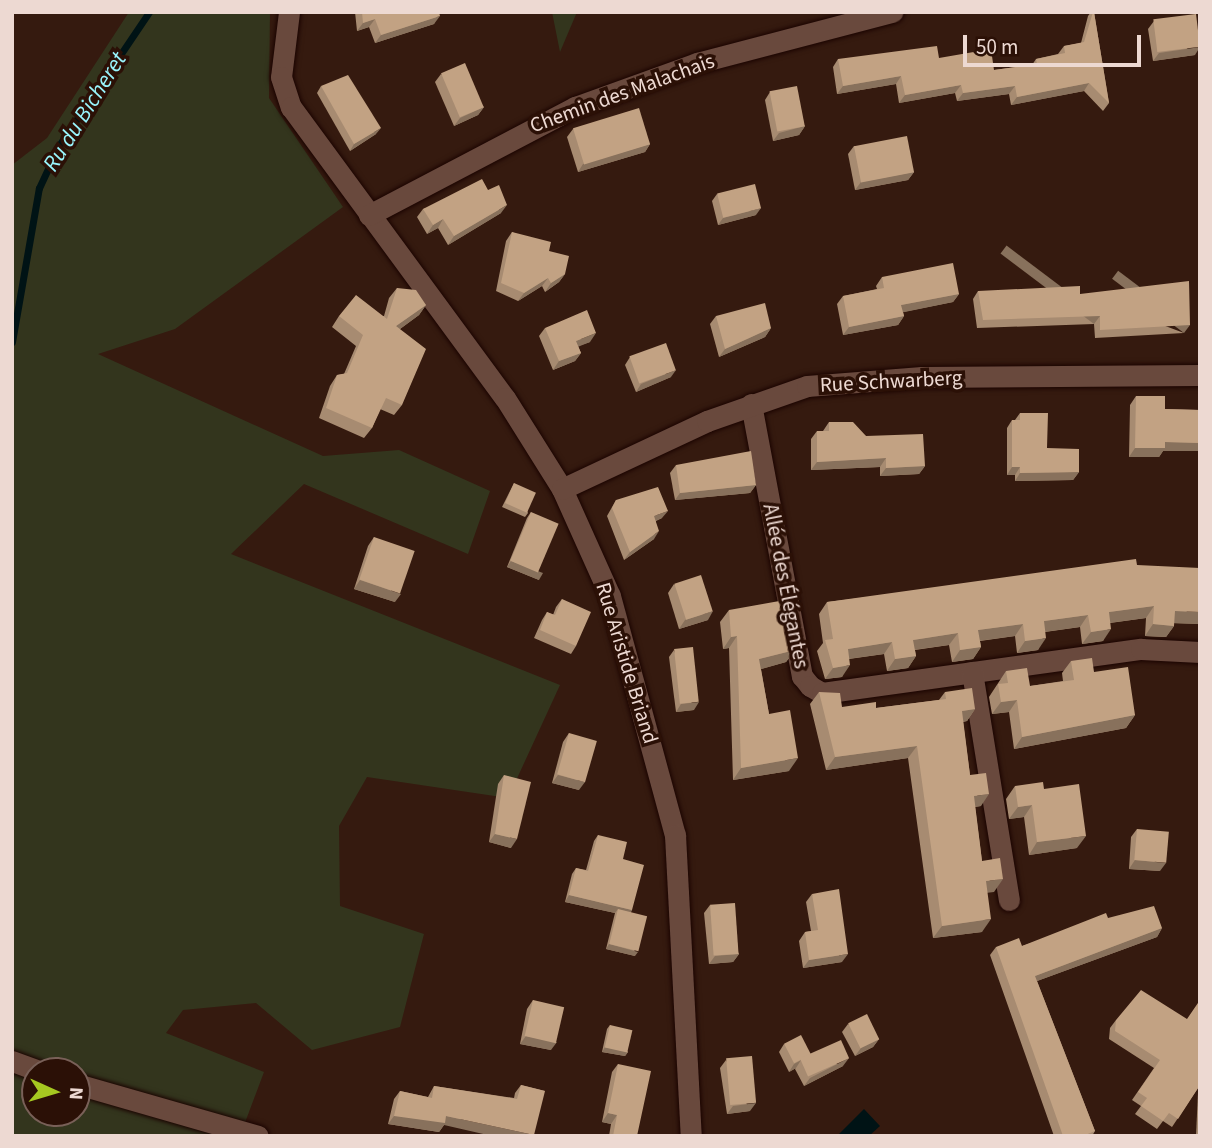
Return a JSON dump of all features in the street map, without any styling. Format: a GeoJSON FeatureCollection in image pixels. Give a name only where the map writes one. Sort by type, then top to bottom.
{"type":"FeatureCollection","features":[{"type":"Feature","properties":{"kind":"street","name":"Rue Aristide Briand"},"geometry":{"type":"LineString","coordinates":[[289,12],[281,77],[291,107],[505,398],[562,489],[610,596],[675,835],[691,1136]]}},
{"type":"Feature","properties":{"kind":"street","name":"Chemin des Malachais"},"geometry":{"type":"LineString","coordinates":[[369,215],[575,107],[697,63],[892,12]]}},
{"type":"Feature","properties":{"kind":"street","name":"Rue Schwarberg"},"geometry":{"type":"LineString","coordinates":[[562,489],[751,404],[807,386],[922,377],[1200,375]]}},
{"type":"Feature","properties":{"kind":"street","name":"Allée des Élégantes"},"geometry":{"type":"LineString","coordinates":[[751,404],[802,676],[810,686],[822,692],[1141,649],[1200,652]]}},
{"type":"Feature","properties":{"kind":"street"},"geometry":{"type":"LineString","coordinates":[[972,672],[1009,900]]}},
{"type":"Feature","properties":{"kind":"street"},"geometry":{"type":"LineString","coordinates":[[91,1088],[258,1136]]}},
{"type":"Feature","properties":{"kind":"green space"},"geometry":{"type":"Polygon","coordinates":[[[129,12],[270,12],[269,98],[343,207],[175,329],[98,354],[323,456],[399,450],[490,491],[468,554],[304,484],[231,554],[560,685],[508,798],[367,777],[339,826],[340,906],[424,934],[400,1027],[312,1050],[256,1003],[183,1010],[166,1033],[264,1072],[240,1136],[12,1136],[12,165],[47,138],[129,12]]]}},
{"type":"Feature","properties":{"kind":"green space"},"geometry":{"type":"Polygon","coordinates":[[[552,12],[577,12],[560,52],[552,12]]]}},
{"type":"Feature","properties":{"kind":"shaded area"},"geometry":{"type":"Polygon","coordinates":[[[864,1109],[880,1126],[869,1136],[837,1136],[864,1109]]]}},
{"type":"Feature","properties":{"kind":"building"},"geometry":{"type":"Polygon","coordinates":[[[362,12],[439,12],[440,16],[381,35],[375,19],[363,23],[362,12]]]}},
{"type":"Feature","properties":{"kind":"building"},"geometry":{"type":"Polygon","coordinates":[[[1093,12],[1109,103],[1089,83],[1017,97],[1015,86],[963,93],[961,85],[905,95],[901,76],[843,86],[838,59],[937,46],[939,58],[991,49],[994,70],[1037,64],[1036,59],[1065,53],[1064,46],[1084,42],[1093,12]]]}},
{"type":"Feature","properties":{"kind":"building"},"geometry":{"type":"Polygon","coordinates":[[[1196,14],[1200,47],[1157,52],[1153,19],[1196,14]]]}},
{"type":"Feature","properties":{"kind":"building"},"geometry":{"type":"Polygon","coordinates":[[[465,63],[484,107],[460,117],[441,73],[465,63]]]}},
{"type":"Feature","properties":{"kind":"building"},"geometry":{"type":"Polygon","coordinates":[[[348,75],[381,128],[354,144],[321,86],[348,75]]]}},
{"type":"Feature","properties":{"kind":"building"},"geometry":{"type":"Polygon","coordinates":[[[797,86],[805,126],[777,132],[770,91],[797,86]]]}},
{"type":"Feature","properties":{"kind":"building"},"geometry":{"type":"Polygon","coordinates":[[[639,108],[650,144],[584,165],[573,128],[639,108]]]}},
{"type":"Feature","properties":{"kind":"building"},"geometry":{"type":"Polygon","coordinates":[[[907,136],[914,172],[861,183],[854,146],[907,136]]]}},
{"type":"Feature","properties":{"kind":"building"},"geometry":{"type":"Polygon","coordinates":[[[482,179],[488,190],[499,185],[507,205],[454,236],[443,219],[433,225],[423,209],[482,179]]]}},
{"type":"Feature","properties":{"kind":"building"},"geometry":{"type":"Polygon","coordinates":[[[755,184],[761,208],[723,218],[717,193],[755,184]]]}},
{"type":"Feature","properties":{"kind":"building"},"geometry":{"type":"Polygon","coordinates":[[[512,232],[551,242],[549,251],[569,256],[565,274],[551,283],[548,278],[524,293],[501,283],[512,232]]]}},
{"type":"Feature","properties":{"kind":"building"},"geometry":{"type":"Polygon","coordinates":[[[953,263],[959,294],[901,305],[904,316],[849,327],[843,296],[884,288],[882,277],[953,263]]]}},
{"type":"Feature","properties":{"kind":"building"},"geometry":{"type":"Polygon","coordinates":[[[1189,281],[1190,325],[1100,330],[1100,316],[983,320],[978,291],[1080,286],[1080,294],[1189,281]]]}},
{"type":"Feature","properties":{"kind":"building"},"geometry":{"type":"Polygon","coordinates":[[[397,288],[416,290],[426,305],[396,326],[426,349],[402,405],[386,398],[372,428],[326,408],[337,375],[347,373],[363,335],[339,316],[356,295],[387,319],[397,288]]]}},
{"type":"Feature","properties":{"kind":"building"},"geometry":{"type":"Polygon","coordinates":[[[765,303],[771,328],[725,349],[716,316],[765,303]]]}},
{"type":"Feature","properties":{"kind":"building"},"geometry":{"type":"Polygon","coordinates":[[[587,310],[596,333],[576,341],[581,353],[559,361],[545,328],[587,310]]]}},
{"type":"Feature","properties":{"kind":"building"},"geometry":{"type":"Polygon","coordinates":[[[666,343],[676,370],[639,384],[629,356],[666,343]]]}},
{"type":"Feature","properties":{"kind":"building"},"geometry":{"type":"Polygon","coordinates":[[[1136,396],[1165,396],[1165,409],[1200,410],[1200,443],[1165,442],[1165,448],[1135,448],[1136,396]]]}},
{"type":"Feature","properties":{"kind":"building"},"geometry":{"type":"Polygon","coordinates":[[[1020,413],[1048,413],[1047,448],[1079,449],[1079,472],[1020,473],[1020,467],[1012,467],[1012,420],[1020,420],[1020,413]]]}},
{"type":"Feature","properties":{"kind":"building"},"geometry":{"type":"Polygon","coordinates":[[[829,422],[853,422],[866,436],[923,434],[925,466],[886,468],[886,458],[817,462],[817,431],[829,431],[829,422]]]}},
{"type":"Feature","properties":{"kind":"building"},"geometry":{"type":"Polygon","coordinates":[[[751,451],[756,485],[680,493],[676,465],[751,451]]]}},
{"type":"Feature","properties":{"kind":"building"},"geometry":{"type":"Polygon","coordinates":[[[514,483],[536,493],[527,513],[505,503],[514,483]]]}},
{"type":"Feature","properties":{"kind":"building"},"geometry":{"type":"Polygon","coordinates":[[[658,487],[668,511],[654,516],[659,531],[630,552],[612,508],[616,500],[658,487]]]}},
{"type":"Feature","properties":{"kind":"building"},"geometry":{"type":"Polygon","coordinates":[[[531,512],[559,524],[538,573],[510,561],[531,512]]]}},
{"type":"Feature","properties":{"kind":"building"},"geometry":{"type":"Polygon","coordinates":[[[374,537],[415,551],[400,594],[359,580],[374,537]]]}},
{"type":"Feature","properties":{"kind":"building"},"geometry":{"type":"Polygon","coordinates":[[[1136,559],[1137,565],[1200,568],[1200,612],[1175,611],[1174,626],[1153,624],[1154,606],[1109,612],[1111,629],[1091,632],[1088,615],[1044,621],[1046,638],[1025,641],[1023,624],[978,630],[981,647],[960,650],[958,633],[913,640],[916,656],[895,659],[892,642],[848,649],[850,665],[833,668],[825,640],[833,639],[827,602],[1136,559]]]}},
{"type":"Feature","properties":{"kind":"building"},"geometry":{"type":"Polygon","coordinates":[[[701,575],[713,611],[686,620],[674,584],[701,575]]]}},
{"type":"Feature","properties":{"kind":"building"},"geometry":{"type":"Polygon","coordinates":[[[562,599],[591,612],[576,646],[540,630],[547,612],[555,615],[562,599]]]}},
{"type":"Feature","properties":{"kind":"building"},"geometry":{"type":"Polygon","coordinates":[[[785,600],[795,650],[759,659],[769,714],[790,710],[798,758],[741,768],[737,636],[731,637],[729,610],[785,600]]]}},
{"type":"Feature","properties":{"kind":"building"},"geometry":{"type":"Polygon","coordinates":[[[693,647],[699,702],[680,704],[674,649],[693,647]]]}},
{"type":"Feature","properties":{"kind":"building"},"geometry":{"type":"Polygon","coordinates":[[[1092,658],[1094,672],[1128,667],[1135,715],[1022,737],[1017,700],[1001,702],[998,684],[1008,683],[1006,671],[1027,668],[1030,686],[1074,680],[1071,661],[1092,658]]]}},
{"type":"Feature","properties":{"kind":"building"},"geometry":{"type":"Polygon","coordinates":[[[972,688],[975,709],[962,711],[970,775],[986,773],[989,794],[974,796],[982,861],[1000,858],[1003,879],[986,881],[991,919],[942,926],[917,746],[835,757],[819,692],[840,693],[842,707],[876,702],[876,708],[946,699],[945,692],[972,688]]]}},
{"type":"Feature","properties":{"kind":"building"},"geometry":{"type":"Polygon","coordinates":[[[569,733],[597,741],[585,782],[557,774],[569,733]]]}},
{"type":"Feature","properties":{"kind":"building"},"geometry":{"type":"Polygon","coordinates":[[[504,775],[531,782],[517,839],[495,834],[504,775]]]}},
{"type":"Feature","properties":{"kind":"building"},"geometry":{"type":"Polygon","coordinates":[[[1043,782],[1044,789],[1079,784],[1086,836],[1037,842],[1032,805],[1018,807],[1015,786],[1043,782]]]}},
{"type":"Feature","properties":{"kind":"building"},"geometry":{"type":"Polygon","coordinates":[[[1137,829],[1169,832],[1166,863],[1134,860],[1137,829]]]}},
{"type":"Feature","properties":{"kind":"building"},"geometry":{"type":"Polygon","coordinates":[[[598,835],[627,842],[623,859],[644,865],[632,910],[569,895],[576,868],[588,871],[598,835]]]}},
{"type":"Feature","properties":{"kind":"building"},"geometry":{"type":"Polygon","coordinates":[[[839,889],[848,954],[809,960],[805,932],[818,930],[812,894],[839,889]]]}},
{"type":"Feature","properties":{"kind":"building"},"geometry":{"type":"Polygon","coordinates":[[[735,903],[739,954],[714,956],[710,905],[735,903]]]}},
{"type":"Feature","properties":{"kind":"building"},"geometry":{"type":"Polygon","coordinates":[[[1154,906],[1162,928],[1035,976],[1095,1131],[1083,1136],[1063,1136],[996,947],[1019,938],[1022,946],[1106,913],[1108,918],[1154,906]]]}},
{"type":"Feature","properties":{"kind":"building"},"geometry":{"type":"Polygon","coordinates":[[[618,909],[647,916],[638,951],[609,944],[618,909]]]}},
{"type":"Feature","properties":{"kind":"building"},"geometry":{"type":"Polygon","coordinates":[[[1141,990],[1187,1019],[1200,1000],[1200,1085],[1178,1119],[1169,1113],[1163,1121],[1141,1106],[1147,1098],[1138,1092],[1160,1060],[1115,1031],[1116,1020],[1141,990]]]}},
{"type":"Feature","properties":{"kind":"building"},"geometry":{"type":"Polygon","coordinates":[[[533,1000],[564,1007],[556,1043],[525,1036],[533,1000]]]}},
{"type":"Feature","properties":{"kind":"building"},"geometry":{"type":"Polygon","coordinates":[[[867,1014],[879,1039],[860,1048],[848,1023],[867,1014]]]}},
{"type":"Feature","properties":{"kind":"building"},"geometry":{"type":"Polygon","coordinates":[[[610,1025],[632,1030],[627,1053],[605,1047],[610,1025]]]}},
{"type":"Feature","properties":{"kind":"building"},"geometry":{"type":"Polygon","coordinates":[[[801,1035],[811,1055],[794,1063],[784,1044],[801,1035]]]}},
{"type":"Feature","properties":{"kind":"building"},"geometry":{"type":"Polygon","coordinates":[[[841,1040],[849,1058],[808,1077],[800,1058],[841,1040]]]}},
{"type":"Feature","properties":{"kind":"building"},"geometry":{"type":"Polygon","coordinates":[[[752,1056],[756,1103],[730,1105],[726,1058],[752,1056]]]}},
{"type":"Feature","properties":{"kind":"building"},"geometry":{"type":"Polygon","coordinates":[[[618,1064],[651,1071],[637,1136],[613,1136],[617,1115],[608,1113],[618,1064]]]}},
{"type":"Feature","properties":{"kind":"building"},"geometry":{"type":"Polygon","coordinates":[[[521,1085],[545,1091],[534,1135],[446,1116],[445,1123],[394,1116],[400,1091],[432,1098],[434,1086],[517,1099],[521,1085]]]}},
{"type":"Feature","properties":{"kind":"waterway","name":"Ru du Bicheret"},"geometry":{"type":"LineString","coordinates":[[12,342],[39,188],[58,147],[149,12]]}}]}
